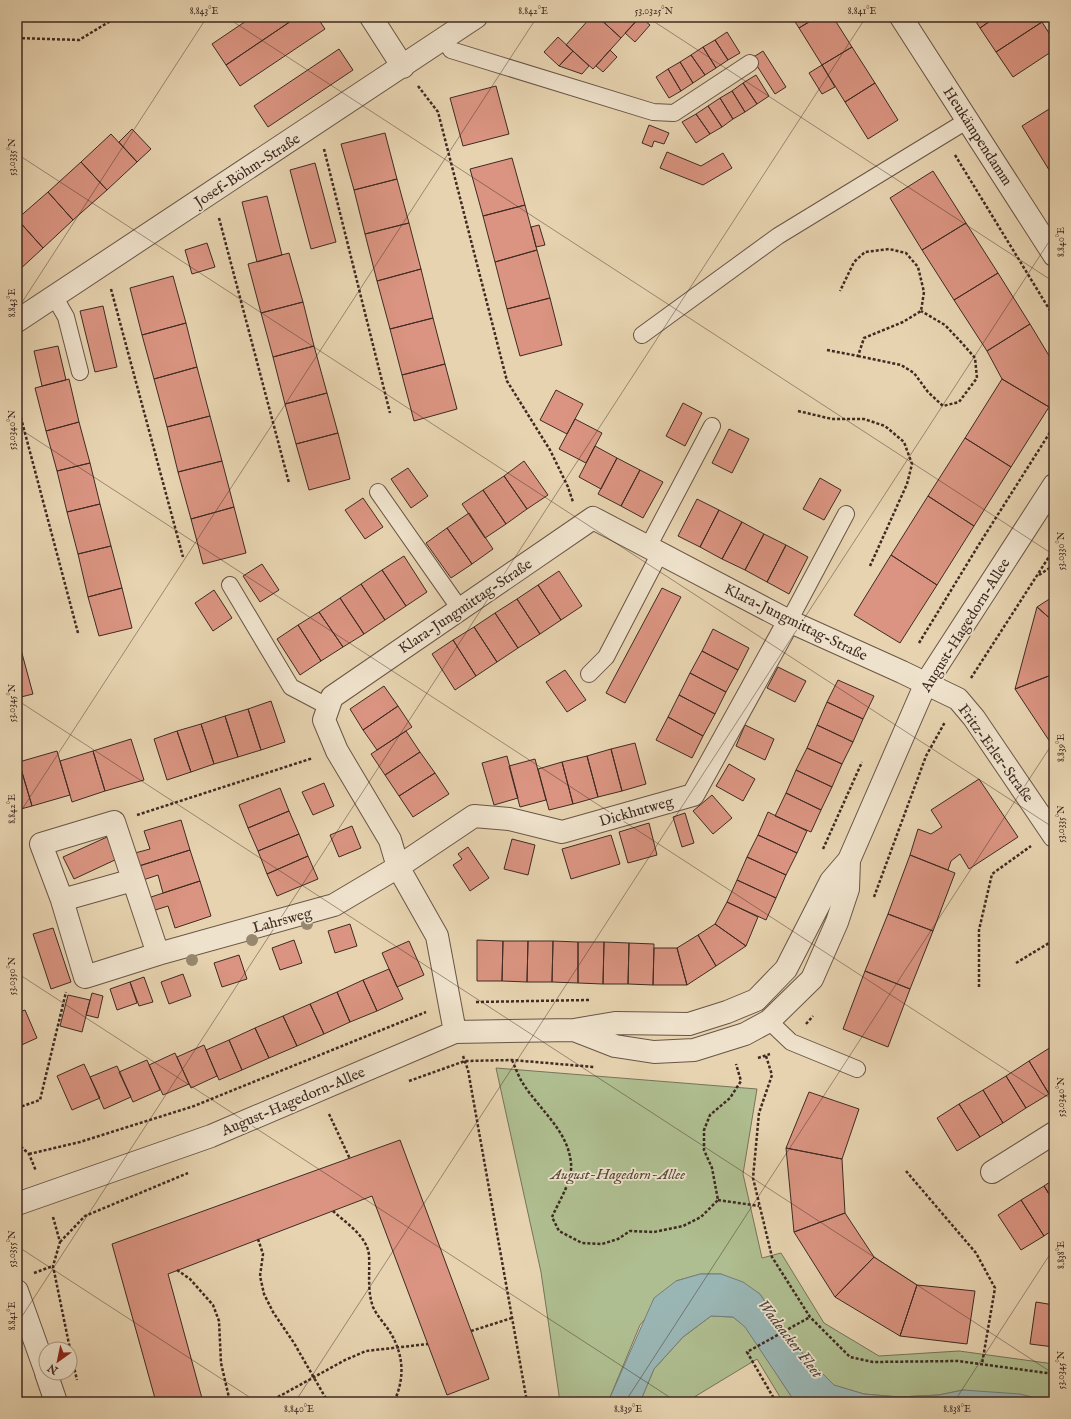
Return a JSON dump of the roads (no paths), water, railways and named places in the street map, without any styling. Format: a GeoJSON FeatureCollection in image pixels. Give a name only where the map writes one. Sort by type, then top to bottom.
{"type":"FeatureCollection","features":[{"type":"Feature","properties":{"kind":"street"},"geometry":{"type":"LineString","coordinates":[[371,17],[403,67]]}},
{"type":"Feature","properties":{"kind":"street","name":"Josef-Böhm-Straße"},"geometry":{"type":"LineString","coordinates":[[17,321],[403,67],[476,17]]}},
{"type":"Feature","properties":{"kind":"street","name":"Heukämpendamm"},"geometry":{"type":"LineString","coordinates":[[901,17],[1054,255]]}},
{"type":"Feature","properties":{"kind":"street","name":"August-Hagedorn-Allee"},"geometry":{"type":"LineString","coordinates":[[17,1204],[211,1136],[455,1032],[574,1030],[615,1023],[689,1024],[727,1012],[756,1000],[786,969],[831,881],[849,860],[926,683],[1054,485]]}},
{"type":"Feature","properties":{"kind":"street","name":"Klara-Jungmittag-Straße"},"geometry":{"type":"LineString","coordinates":[[455,1032],[437,936],[398,867],[390,840],[337,750],[324,720],[332,697],[593,518],[789,621],[926,683]]}},
{"type":"Feature","properties":{"kind":"street","name":"Dickhutweg"},"geometry":{"type":"LineString","coordinates":[[398,867],[474,816],[509,819],[562,832],[693,795],[789,621]]}},
{"type":"Feature","properties":{"kind":"street","name":"Fritz-Erler-Straße"},"geometry":{"type":"LineString","coordinates":[[926,683],[958,700],[974,718],[1052,833]]}},
{"type":"Feature","properties":{"kind":"street"},"geometry":{"type":"LineString","coordinates":[[133,880],[62,900],[41,844],[114,822],[158,954]]}},
{"type":"Feature","properties":{"kind":"street","name":"August-Hagedorn-Allee"},"geometry":{"type":"LineString","coordinates":[[574,1030],[615,1046],[654,1052],[694,1050],[745,1034],[770,1021],[812,979],[837,922],[848,889],[849,860]]}},
{"type":"Feature","properties":{"kind":"street","name":"Lahrsweg"},"geometry":{"type":"LineString","coordinates":[[62,900],[86,977],[158,954],[334,905],[398,867]]}},
{"type":"Feature","properties":{"kind":"street"},"geometry":{"type":"LineString","coordinates":[[992,1172],[1054,1133]]}},
{"type":"Feature","properties":{"kind":"street"},"geometry":{"type":"LineString","coordinates":[[17,1291],[38,1350]]}},
{"type":"Feature","properties":{"kind":"street"},"geometry":{"type":"LineString","coordinates":[[49,1381],[56,1402]]}},
{"type":"Feature","properties":{"kind":"lane"},"geometry":{"type":"LineString","coordinates":[[444,38],[452,50],[653,112],[674,113],[750,63]]}},
{"type":"Feature","properties":{"kind":"lane"},"geometry":{"type":"LineString","coordinates":[[642,335],[778,236],[968,120]]}},
{"type":"Feature","properties":{"kind":"lane"},"geometry":{"type":"LineString","coordinates":[[54,296],[66,317],[80,372]]}},
{"type":"Feature","properties":{"kind":"lane"},"geometry":{"type":"LineString","coordinates":[[589,674],[606,657],[712,426]]}},
{"type":"Feature","properties":{"kind":"lane"},"geometry":{"type":"LineString","coordinates":[[378,492],[460,609]]}},
{"type":"Feature","properties":{"kind":"lane"},"geometry":{"type":"LineString","coordinates":[[789,621],[846,514]]}},
{"type":"Feature","properties":{"kind":"lane"},"geometry":{"type":"LineString","coordinates":[[230,585],[291,687],[329,706]]}},
{"type":"Feature","properties":{"kind":"lane"},"geometry":{"type":"LineString","coordinates":[[770,1021],[790,1042],[857,1069]]}},
{"type":"Feature","properties":{"kind":"water"},"geometry":{"type":"Polygon","coordinates":[[[700,1274],[721,1274],[743,1282],[760,1294],[777,1320],[803,1354],[834,1385],[864,1394],[899,1397],[939,1395],[963,1390],[1020,1394],[1052,1402],[795,1402],[745,1327],[733,1317],[711,1316],[683,1337],[654,1369],[640,1402],[608,1402],[654,1298],[676,1281],[700,1274]]]}},
{"type":"Feature","properties":{"kind":"water label","name":"Wadeacker Fleet"},"geometry":{"type":"Point","coordinates":[791,1338]}}]}
